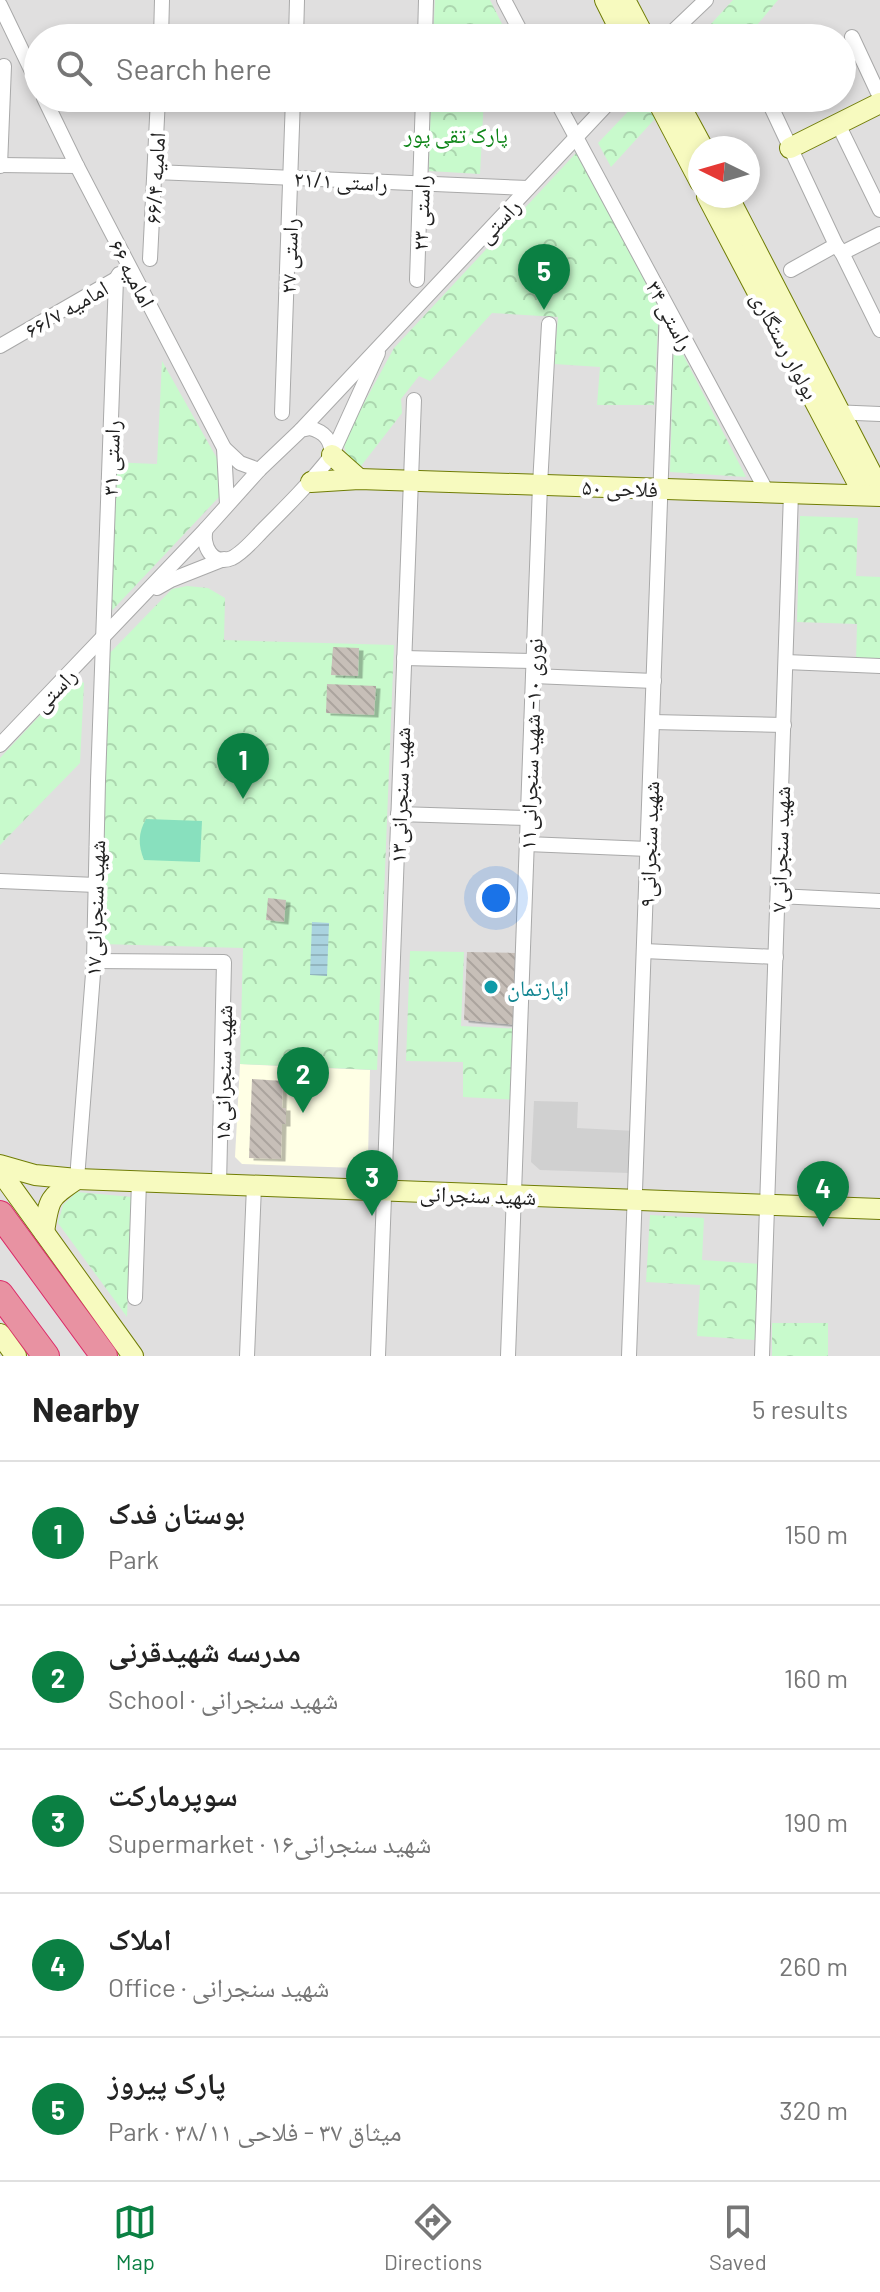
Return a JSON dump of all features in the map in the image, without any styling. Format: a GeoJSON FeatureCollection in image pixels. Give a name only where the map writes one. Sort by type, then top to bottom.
{"type":"FeatureCollection","features":[{"type":"Feature","properties":{"kind":"highway"},"geometry":{"type":"LineString","coordinates":[[0,1214],[104,1356]]}},
{"type":"Feature","properties":{"kind":"highway"},"geometry":{"type":"LineString","coordinates":[[0,1294],[46,1356]]}},
{"type":"Feature","properties":{"kind":"street"},"geometry":{"type":"LineString","coordinates":[[161,24],[162,0]]}},
{"type":"Feature","properties":{"kind":"street"},"geometry":{"type":"LineString","coordinates":[[296,24],[297,0]]}},
{"type":"Feature","properties":{"kind":"street"},"geometry":{"type":"LineString","coordinates":[[425,24],[426,0]]}},
{"type":"Feature","properties":{"kind":"street"},"geometry":{"type":"LineString","coordinates":[[504,0],[517,24]]}},
{"type":"Feature","properties":{"kind":"street"},"geometry":{"type":"LineString","coordinates":[[605,0],[617,24]]}},
{"type":"Feature","properties":{"kind":"street"},"geometry":{"type":"LineString","coordinates":[[625,0],[638,24]]}},
{"type":"Feature","properties":{"kind":"street"},"geometry":{"type":"LineString","coordinates":[[681,24],[706,0]]}},
{"type":"Feature","properties":{"kind":"street"},"geometry":{"type":"LineString","coordinates":[[0,5],[24,55]]}},
{"type":"Feature","properties":{"kind":"street"},"geometry":{"type":"LineString","coordinates":[[790,148],[880,100],[856,46]]}},
{"type":"Feature","properties":{"kind":"street"},"geometry":{"type":"LineString","coordinates":[[4,66],[0,166],[77,166]]}},
{"type":"Feature","properties":{"kind":"street","name":"امامیه ۶۶"},"geometry":{"type":"LineString","coordinates":[[51,112],[224,448]]}},
{"type":"Feature","properties":{"kind":"street","name":"امامیه ۶۶/۴"},"geometry":{"type":"LineString","coordinates":[[150,259],[157,112]]}},
{"type":"Feature","properties":{"kind":"street","name":"راستی ۲۷"},"geometry":{"type":"LineString","coordinates":[[282,413],[292,112]]}},
{"type":"Feature","properties":{"kind":"street","name":"راستی ۲۳"},"geometry":{"type":"LineString","coordinates":[[417,280],[423,112]]}},
{"type":"Feature","properties":{"kind":"street","name":"راستی ۳۴"},"geometry":{"type":"LineString","coordinates":[[563,112],[767,492]]}},
{"type":"Feature","properties":{"kind":"street","name":"راستی"},"geometry":{"type":"LineString","coordinates":[[0,745],[600,112]]}},
{"type":"Feature","properties":{"kind":"street"},"geometry":{"type":"LineString","coordinates":[[663,112],[688,159]]}},
{"type":"Feature","properties":{"kind":"street"},"geometry":{"type":"LineString","coordinates":[[684,112],[697,136]]}},
{"type":"Feature","properties":{"kind":"street"},"geometry":{"type":"LineString","coordinates":[[773,112],[880,330]]}},
{"type":"Feature","properties":{"kind":"street"},"geometry":{"type":"LineString","coordinates":[[838,124],[880,210]]}},
{"type":"Feature","properties":{"kind":"street","name":"راستی ۲۱/۱"},"geometry":{"type":"LineString","coordinates":[[155,172],[528,188]]}},
{"type":"Feature","properties":{"kind":"street","name":"بولوار رستگاری"},"geometry":{"type":"LineString","coordinates":[[714,208],[875,493]]}},
{"type":"Feature","properties":{"kind":"street","name":"بولوار رستگاری"},"geometry":{"type":"LineString","coordinates":[[734,208],[831,412]]}},
{"type":"Feature","properties":{"kind":"street"},"geometry":{"type":"LineString","coordinates":[[791,270],[880,234]]}},
{"type":"Feature","properties":{"kind":"street","name":"امامیه ۶۶/۷"},"geometry":{"type":"LineString","coordinates":[[0,346],[116,279],[128,264]]}},
{"type":"Feature","properties":{"kind":"street","name":"راستی ۳۱"},"geometry":{"type":"LineString","coordinates":[[103,636],[116,279]]}},
{"type":"Feature","properties":{"kind":"street","name":"شهید سنجرانی۹"},"geometry":{"type":"LineString","coordinates":[[629,1356],[667,308]]}},
{"type":"Feature","properties":{"kind":"street","name":"نوری ۱۰- شهید سنجرانی۱۱"},"geometry":{"type":"LineString","coordinates":[[508,1356],[533,661],[549,324]]}},
{"type":"Feature","properties":{"kind":"street","name":"راستی"},"geometry":{"type":"LineString","coordinates":[[140,599],[171,580],[232,558],[311,482],[332,455],[383,342]]}},
{"type":"Feature","properties":{"kind":"street","name":"شهید سنجرانی۱۳"},"geometry":{"type":"LineString","coordinates":[[378,1356],[414,400]]}},
{"type":"Feature","properties":{"kind":"street"},"geometry":{"type":"LineString","coordinates":[[831,412],[880,414]]}},
{"type":"Feature","properties":{"kind":"street"},"geometry":{"type":"LineString","coordinates":[[301,430],[310,428],[327,437],[332,455],[359,479]]}},
{"type":"Feature","properties":{"kind":"street"},"geometry":{"type":"LineString","coordinates":[[224,448],[240,463],[259,470]]}},
{"type":"Feature","properties":{"kind":"street"},"geometry":{"type":"LineString","coordinates":[[224,448],[227,504]]}},
{"type":"Feature","properties":{"kind":"street","name":"فلاحی ۵۰"},"geometry":{"type":"LineString","coordinates":[[311,482],[359,479],[875,493]]}},
{"type":"Feature","properties":{"kind":"street","name":"شهید سنجرانی۷"},"geometry":{"type":"LineString","coordinates":[[762,1356],[791,493]]}},
{"type":"Feature","properties":{"kind":"street"},"geometry":{"type":"LineString","coordinates":[[206,529],[205,545],[209,552],[224,559]]}},
{"type":"Feature","properties":{"kind":"street","name":"شهید سنجرانی۱۷"},"geometry":{"type":"LineString","coordinates":[[77,1179],[94,961],[103,636]]}},
{"type":"Feature","properties":{"kind":"street"},"geometry":{"type":"LineString","coordinates":[[404,658],[533,661]]}},
{"type":"Feature","properties":{"kind":"street"},"geometry":{"type":"LineString","coordinates":[[786,662],[880,666]]}},
{"type":"Feature","properties":{"kind":"street"},"geometry":{"type":"LineString","coordinates":[[533,676],[654,681]]}},
{"type":"Feature","properties":{"kind":"street"},"geometry":{"type":"LineString","coordinates":[[652,722],[784,725]]}},
{"type":"Feature","properties":{"kind":"street"},"geometry":{"type":"LineString","coordinates":[[398,814],[528,818]]}},
{"type":"Feature","properties":{"kind":"street"},"geometry":{"type":"LineString","coordinates":[[527,844],[648,849]]}},
{"type":"Feature","properties":{"kind":"street"},"geometry":{"type":"LineString","coordinates":[[0,881],[96,885]]}},
{"type":"Feature","properties":{"kind":"street"},"geometry":{"type":"LineString","coordinates":[[778,896],[880,901]]}},
{"type":"Feature","properties":{"kind":"street"},"geometry":{"type":"LineString","coordinates":[[644,951],[776,957]]}},
{"type":"Feature","properties":{"kind":"street","name":"شهید سنجرانی۱۵"},"geometry":{"type":"LineString","coordinates":[[94,961],[224,962],[219,1185]]}},
{"type":"Feature","properties":{"kind":"street","name":"شهید سنجرانی"},"geometry":{"type":"LineString","coordinates":[[0,1165],[35,1175],[77,1179],[880,1209]]}},
{"type":"Feature","properties":{"kind":"street"},"geometry":{"type":"LineString","coordinates":[[0,1171],[133,1356]]}},
{"type":"Feature","properties":{"kind":"street"},"geometry":{"type":"LineString","coordinates":[[44,1232],[47,1209],[54,1195],[77,1179]]}},
{"type":"Feature","properties":{"kind":"street"},"geometry":{"type":"LineString","coordinates":[[135,1298],[139,1182]]}},
{"type":"Feature","properties":{"kind":"street"},"geometry":{"type":"LineString","coordinates":[[247,1356],[254,1186]]}},
{"type":"Feature","properties":{"kind":"street"},"geometry":{"type":"LineString","coordinates":[[0,1334],[16,1356]]}},
{"type":"Feature","properties":{"kind":"shaded area"},"geometry":{"type":"Polygon","coordinates":[[[0,0],[880,0],[880,1356],[0,1356],[0,0]]]}},
{"type":"Feature","properties":{"kind":"shaded area"},"geometry":{"type":"Polygon","coordinates":[[[240,1064],[370,1070],[368,1158],[358,1168],[242,1164],[235,1157],[240,1064]]]}},
{"type":"Feature","properties":{"kind":"shaded area"},"geometry":{"type":"Polygon","coordinates":[[[534,1101],[578,1102],[577,1128],[635,1131],[629,1173],[540,1170],[531,1162],[534,1101]]]}},
{"type":"Feature","properties":{"kind":"green space"},"geometry":{"type":"Polygon","coordinates":[[[435,0],[490,0],[502,24],[434,24],[435,0]]]}},
{"type":"Feature","properties":{"kind":"green space"},"geometry":{"type":"Polygon","coordinates":[[[733,0],[778,0],[758,24],[711,24],[733,0]]]}},
{"type":"Feature","properties":{"kind":"green space","name":"پارک تقی پور"},"geometry":{"type":"Polygon","coordinates":[[[431,112],[483,112],[480,174],[429,171],[431,112]]]}},
{"type":"Feature","properties":{"kind":"green space"},"geometry":{"type":"Polygon","coordinates":[[[628,112],[661,112],[611,167],[598,143],[628,112]]]}},
{"type":"Feature","properties":{"kind":"green space"},"geometry":{"type":"Polygon","coordinates":[[[577,152],[659,307],[654,405],[597,405],[600,367],[554,364],[558,317],[492,313],[430,381],[419,376],[401,399],[402,413],[361,466],[348,459],[343,442],[394,348],[577,152]]]}},
{"type":"Feature","properties":{"kind":"green space"},"geometry":{"type":"Polygon","coordinates":[[[674,337],[746,477],[670,472],[674,337]]]}},
{"type":"Feature","properties":{"kind":"green space"},"geometry":{"type":"Polygon","coordinates":[[[162,361],[219,462],[219,497],[103,620],[109,462],[157,464],[162,361]]]}},
{"type":"Feature","properties":{"kind":"green space"},"geometry":{"type":"Polygon","coordinates":[[[800,516],[858,518],[856,576],[880,577],[880,662],[856,661],[857,624],[797,622],[800,516]]]}},
{"type":"Feature","properties":{"kind":"green space"},"geometry":{"type":"Polygon","coordinates":[[[187,586],[208,588],[225,598],[224,640],[394,645],[377,1070],[240,1064],[243,948],[101,944],[103,660],[172,589],[187,586]]]}},
{"type":"Feature","properties":{"kind":"green space"},"geometry":{"type":"Polygon","coordinates":[[[76,677],[84,683],[80,763],[0,845],[0,758],[76,677]]]}},
{"type":"Feature","properties":{"kind":"green space"},"geometry":{"type":"Polygon","coordinates":[[[146,819],[202,821],[200,862],[144,860],[140,839],[146,819]]]}},
{"type":"Feature","properties":{"kind":"green space"},"geometry":{"type":"Polygon","coordinates":[[[410,951],[464,952],[461,1026],[521,1029],[517,1100],[463,1097],[463,1062],[406,1061],[410,951]]]}},
{"type":"Feature","properties":{"kind":"green space"},"geometry":{"type":"Polygon","coordinates":[[[77,1192],[132,1197],[127,1317],[58,1223],[63,1205],[77,1192]]]}},
{"type":"Feature","properties":{"kind":"green space"},"geometry":{"type":"Polygon","coordinates":[[[650,1215],[704,1218],[702,1260],[761,1264],[756,1340],[697,1336],[700,1285],[646,1282],[650,1215]]]}},
{"type":"Feature","properties":{"kind":"green space"},"geometry":{"type":"Polygon","coordinates":[[[772,1323],[828,1323],[828,1356],[772,1356],[772,1323]]]}},
{"type":"Feature","properties":{"kind":"water"},"geometry":{"type":"Polygon","coordinates":[[[312,922],[329,923],[327,976],[310,975],[312,922]]]}},
{"type":"Feature","properties":{"kind":"building"},"geometry":{"type":"Polygon","coordinates":[[[333,647],[359,648],[358,676],[331,675],[333,647]]]}},
{"type":"Feature","properties":{"kind":"building"},"geometry":{"type":"Polygon","coordinates":[[[327,684],[376,686],[374,715],[326,713],[327,684]]]}},
{"type":"Feature","properties":{"kind":"building"},"geometry":{"type":"Polygon","coordinates":[[[268,898],[286,900],[284,922],[266,920],[268,898]]]}},
{"type":"Feature","properties":{"kind":"building","name":"اپارتمان"},"geometry":{"type":"Polygon","coordinates":[[[467,952],[517,953],[517,1025],[464,1020],[467,952]]]}},
{"type":"Feature","properties":{"kind":"building"},"geometry":{"type":"Polygon","coordinates":[[[252,1079],[283,1081],[282,1108],[286,1108],[286,1124],[282,1124],[281,1159],[249,1158],[252,1079]]]}},
{"type":"Feature","properties":{"kind":"place","name":"پارک پیروز"},"geometry":{"type":"Point","coordinates":[544,310]}},
{"type":"Feature","properties":{"kind":"place","name":"بوستان فدک"},"geometry":{"type":"Point","coordinates":[243,799]}},
{"type":"Feature","properties":{"kind":"place","name":"اپارتمان"},"geometry":{"type":"Point","coordinates":[491,987]}},
{"type":"Feature","properties":{"kind":"place","name":"مدرسه شهیدقرنی"},"geometry":{"type":"Point","coordinates":[303,1113]}},
{"type":"Feature","properties":{"kind":"place","name":"سوپرمارکت"},"geometry":{"type":"Point","coordinates":[372,1216]}},
{"type":"Feature","properties":{"kind":"place","name":"املاک"},"geometry":{"type":"Point","coordinates":[823,1227]}}]}
